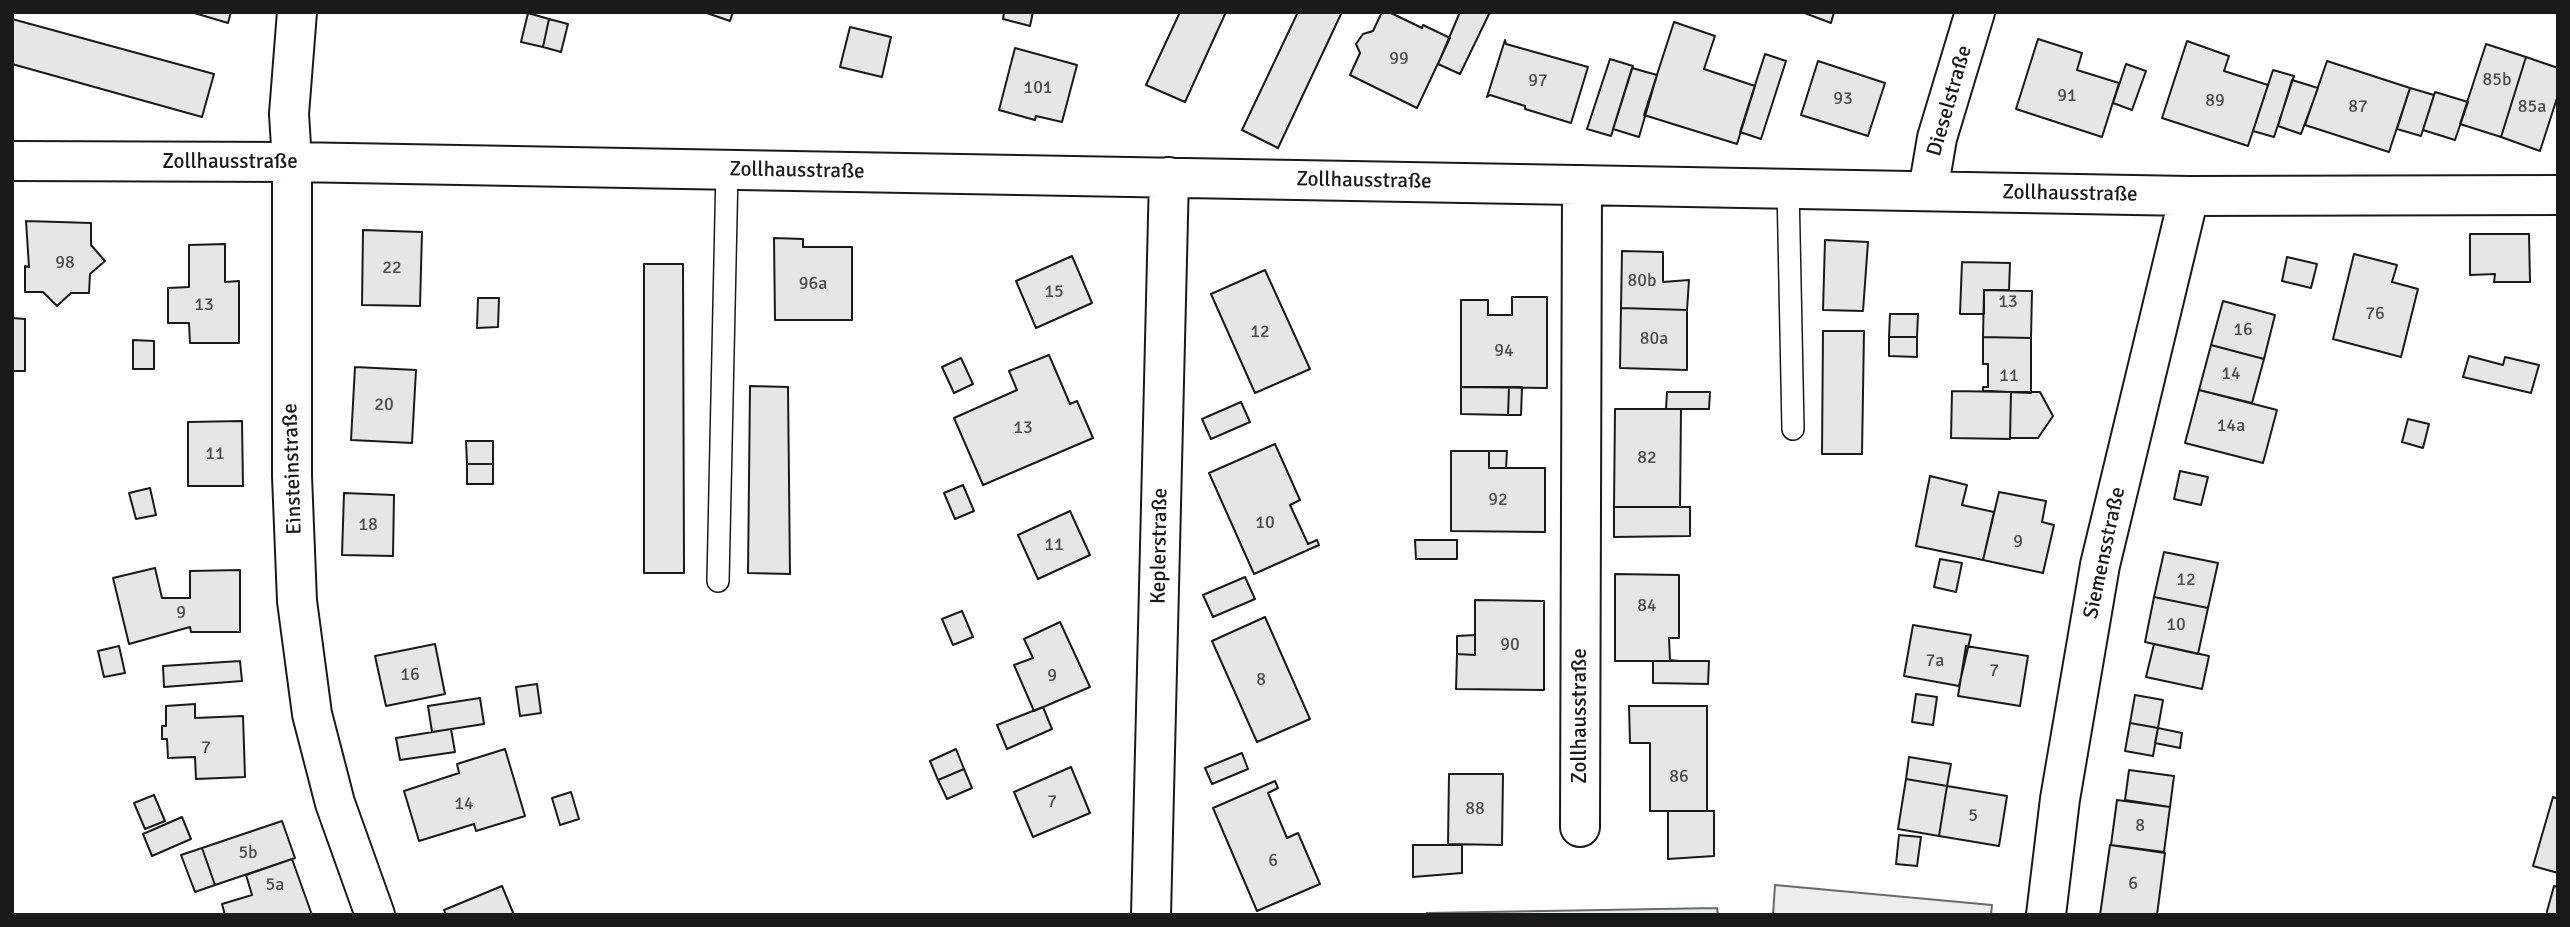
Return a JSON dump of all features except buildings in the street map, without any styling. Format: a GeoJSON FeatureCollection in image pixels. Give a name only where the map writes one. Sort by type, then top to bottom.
{"type":"FeatureCollection","features":[{"type":"Feature","properties":{"kind":"street","name":"Einsteinstraße"},"geometry":{"type":"LineString","coordinates":[[297,12],[289,114],[292,162],[292,475],[297,601],[312,714],[335,803],[375,915]]}},
{"type":"Feature","properties":{"kind":"street","name":"Dieselstraße"},"geometry":{"type":"LineString","coordinates":[[1928,191],[1937,138],[1976,12]]}},
{"type":"Feature","properties":{"kind":"street","name":"Zollhausstraße"},"geometry":{"type":"LineString","coordinates":[[12,161],[292,162],[2189,196],[2558,195]]}},
{"type":"Feature","properties":{"kind":"street","name":"Keplerstraße"},"geometry":{"type":"LineString","coordinates":[[1151,915],[1169,177]]}},
{"type":"Feature","properties":{"kind":"street","name":"Zollhausstraße"},"geometry":{"type":"LineString","coordinates":[[1580,827],[1582,185]]}},
{"type":"Feature","properties":{"kind":"street","name":"Siemensstraße"},"geometry":{"type":"LineString","coordinates":[[2046,915],[2060,799],[2100,565],[2189,196]]}},
{"type":"Feature","properties":{"kind":"lane"},"geometry":{"type":"LineString","coordinates":[[718,581],[727,170]]}},
{"type":"Feature","properties":{"kind":"lane"},"geometry":{"type":"LineString","coordinates":[[1788,187],[1793,429]]}},
{"type":"Feature","properties":{"kind":"green space"},"geometry":{"type":"Polygon","coordinates":[[[1717,908],[1718,915],[1427,913],[1717,908]]]}},
{"type":"Feature","properties":{"kind":"shaded area"},"geometry":{"type":"Polygon","coordinates":[[[1775,885],[1992,905],[1991,915],[1773,915],[1775,885]]]}}]}
